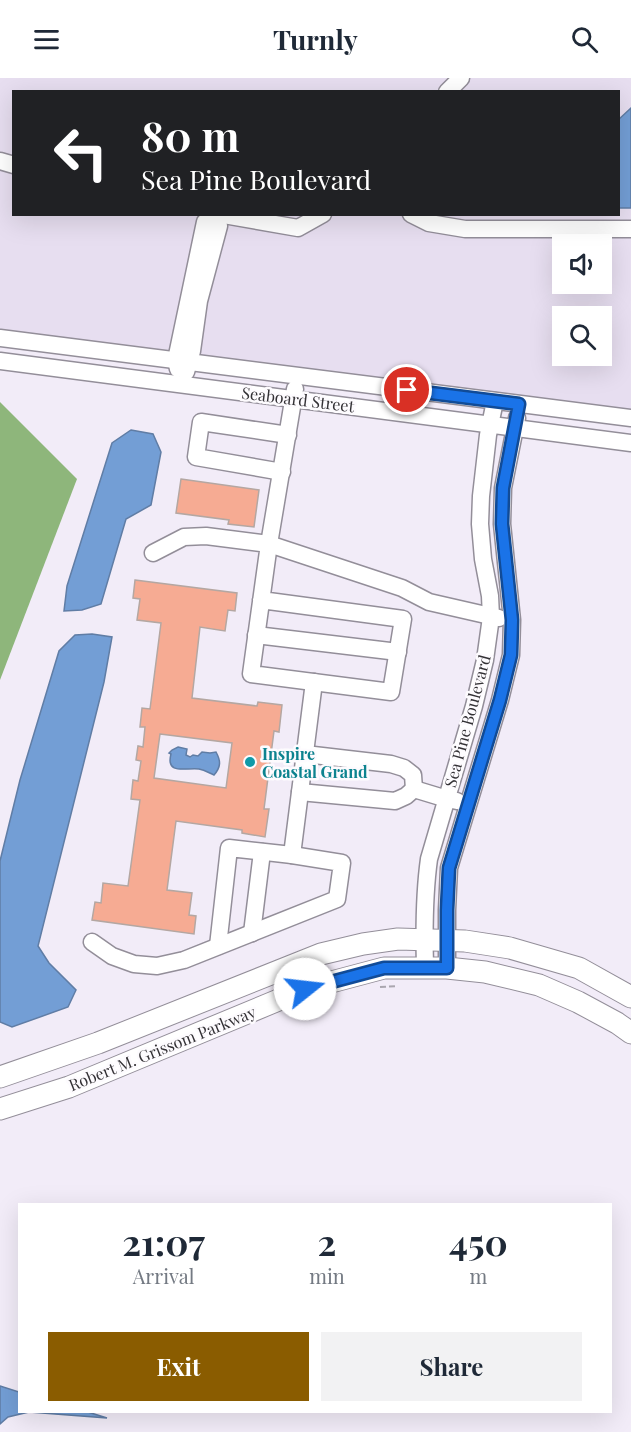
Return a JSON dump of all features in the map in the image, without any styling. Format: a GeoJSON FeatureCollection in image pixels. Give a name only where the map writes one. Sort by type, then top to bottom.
{"type":"FeatureCollection","features":[{"type":"Feature","properties":{"kind":"main road","name":"Robert M. Grissom Parkway"},"geometry":{"type":"LineString","coordinates":[[0,1077],[98,1043],[321,954],[363,944],[399,939],[465,941],[510,948],[579,968],[631,997]]}},
{"type":"Feature","properties":{"kind":"main road","name":"Robert M. Grissom Parkway"},"geometry":{"type":"LineString","coordinates":[[0,1109],[69,1087],[305,989],[384,968],[447,968],[485,972],[539,986],[578,1002],[631,1034]]}},
{"type":"Feature","properties":{"kind":"street"},"geometry":{"type":"LineString","coordinates":[[449,90],[461,78]]}},
{"type":"Feature","properties":{"kind":"street"},"geometry":{"type":"LineString","coordinates":[[182,384],[183,361],[219,226],[216,216]]}},
{"type":"Feature","properties":{"kind":"street"},"geometry":{"type":"LineString","coordinates":[[228,216],[298,228],[319,216]]}},
{"type":"Feature","properties":{"kind":"street"},"geometry":{"type":"LineString","coordinates":[[415,216],[429,223],[465,229],[631,229]]}},
{"type":"Feature","properties":{"kind":"street","name":"Seaboard Street"},"geometry":{"type":"LineString","coordinates":[[0,338],[631,418]]}},
{"type":"Feature","properties":{"kind":"street","name":"Seaboard Street"},"geometry":{"type":"LineString","coordinates":[[0,362],[631,443]]}},
{"type":"Feature","properties":{"kind":"street"},"geometry":{"type":"LineString","coordinates":[[298,376],[269,544],[251,674],[391,692],[404,619],[414,594]]}},
{"type":"Feature","properties":{"kind":"street","name":"Sea Pine Boulevard"},"geometry":{"type":"LineString","coordinates":[[425,968],[425,886],[429,859],[474,706],[485,660],[491,617],[480,524],[481,495],[495,401]]}},
{"type":"Feature","properties":{"kind":"street","name":"Sea Pine Boulevard"},"geometry":{"type":"LineString","coordinates":[[447,968],[449,868],[500,700],[511,655],[512,620],[502,524],[503,488],[519,404]]}},
{"type":"Feature","properties":{"kind":"street"},"geometry":{"type":"LineString","coordinates":[[282,472],[196,457],[201,422],[288,435]]}},
{"type":"Feature","properties":{"kind":"street"},"geometry":{"type":"LineString","coordinates":[[153,553],[184,537],[206,536],[269,544],[402,588],[429,602],[512,620]]}},
{"type":"Feature","properties":{"kind":"street"},"geometry":{"type":"LineString","coordinates":[[261,600],[404,619]]}},
{"type":"Feature","properties":{"kind":"street"},"geometry":{"type":"LineString","coordinates":[[256,636],[398,652]]}},
{"type":"Feature","properties":{"kind":"street"},"geometry":{"type":"LineString","coordinates":[[292,855],[314,682]]}},
{"type":"Feature","properties":{"kind":"street"},"geometry":{"type":"LineString","coordinates":[[305,754],[391,764],[404,768],[413,775],[414,789]]}},
{"type":"Feature","properties":{"kind":"street"},"geometry":{"type":"LineString","coordinates":[[414,789],[470,803]]}},
{"type":"Feature","properties":{"kind":"street"},"geometry":{"type":"LineString","coordinates":[[300,792],[395,801],[414,789]]}},
{"type":"Feature","properties":{"kind":"street"},"geometry":{"type":"LineString","coordinates":[[92,942],[112,956],[134,964],[157,966],[184,960],[338,898],[342,862],[229,848],[218,946]]}},
{"type":"Feature","properties":{"kind":"street"},"geometry":{"type":"LineString","coordinates":[[252,933],[262,852]]}},
{"type":"Feature","properties":{"kind":"path"},"geometry":{"type":"LineString","coordinates":[[376,988],[407,985]]}},
{"type":"Feature","properties":{"kind":"shaded area"},"geometry":{"type":"Polygon","coordinates":[[[0,78],[631,78],[631,418],[0,338],[0,78]]]}},
{"type":"Feature","properties":{"kind":"green space"},"geometry":{"type":"Polygon","coordinates":[[[0,402],[77,479],[0,680],[0,402]]]}},
{"type":"Feature","properties":{"kind":"water"},"geometry":{"type":"Polygon","coordinates":[[[631,108],[631,208],[620,208],[620,118],[631,108]]]}},
{"type":"Feature","properties":{"kind":"water"},"geometry":{"type":"Polygon","coordinates":[[[131,430],[153,434],[161,452],[151,505],[126,519],[101,604],[82,610],[64,611],[67,586],[112,443],[131,430]]]}},
{"type":"Feature","properties":{"kind":"water"},"geometry":{"type":"Polygon","coordinates":[[[92,634],[112,637],[104,682],[38,946],[49,963],[76,990],[68,1007],[12,1027],[0,1022],[0,861],[20,780],[59,651],[75,635],[92,634]]]}},
{"type":"Feature","properties":{"kind":"water"},"geometry":{"type":"Polygon","coordinates":[[[178,747],[187,749],[186,755],[190,757],[198,756],[202,752],[216,752],[220,764],[218,769],[214,775],[199,769],[174,768],[171,765],[171,754],[169,753],[178,747]]]}},
{"type":"Feature","properties":{"kind":"water"},"geometry":{"type":"Polygon","coordinates":[[[0,1386],[18,1392],[18,1413],[25,1413],[8,1417],[0,1424],[0,1386]]]}},
{"type":"Feature","properties":{"kind":"water"},"geometry":{"type":"Polygon","coordinates":[[[42,1413],[91,1413],[107,1418],[42,1413]]]}},
{"type":"Feature","properties":{"kind":"building"},"geometry":{"type":"Polygon","coordinates":[[[181,479],[259,490],[254,527],[228,524],[229,520],[176,513],[181,479]]]}},
{"type":"Feature","properties":{"kind":"building","name":"Inspire Coastal Grand"},"geometry":{"type":"Polygon","coordinates":[[[135,580],[237,593],[235,611],[228,610],[225,631],[200,627],[192,698],[257,706],[258,702],[282,705],[279,732],[274,731],[264,809],[269,809],[265,837],[242,833],[242,830],[176,821],[167,890],[192,893],[189,915],[196,916],[194,934],[92,920],[95,902],[101,903],[103,883],[128,886],[140,800],[131,799],[133,780],[138,781],[141,761],[136,760],[138,746],[143,747],[145,727],[140,727],[142,708],[150,709],[161,623],[137,620],[140,599],[133,598],[135,580]],[[160,734],[154,778],[226,788],[232,743],[160,734]]]}},
{"type":"Feature","properties":{"kind":"place","name":"Inspire Coastal Grand"},"geometry":{"type":"Point","coordinates":[250,762]}},
{"type":"Feature","properties":{"kind":"route"},"geometry":{"type":"LineString","coordinates":[[305,989],[384,968],[447,968],[449,868],[466,817],[511,655],[512,620],[502,524],[503,488],[519,404],[407,390]]}}]}
